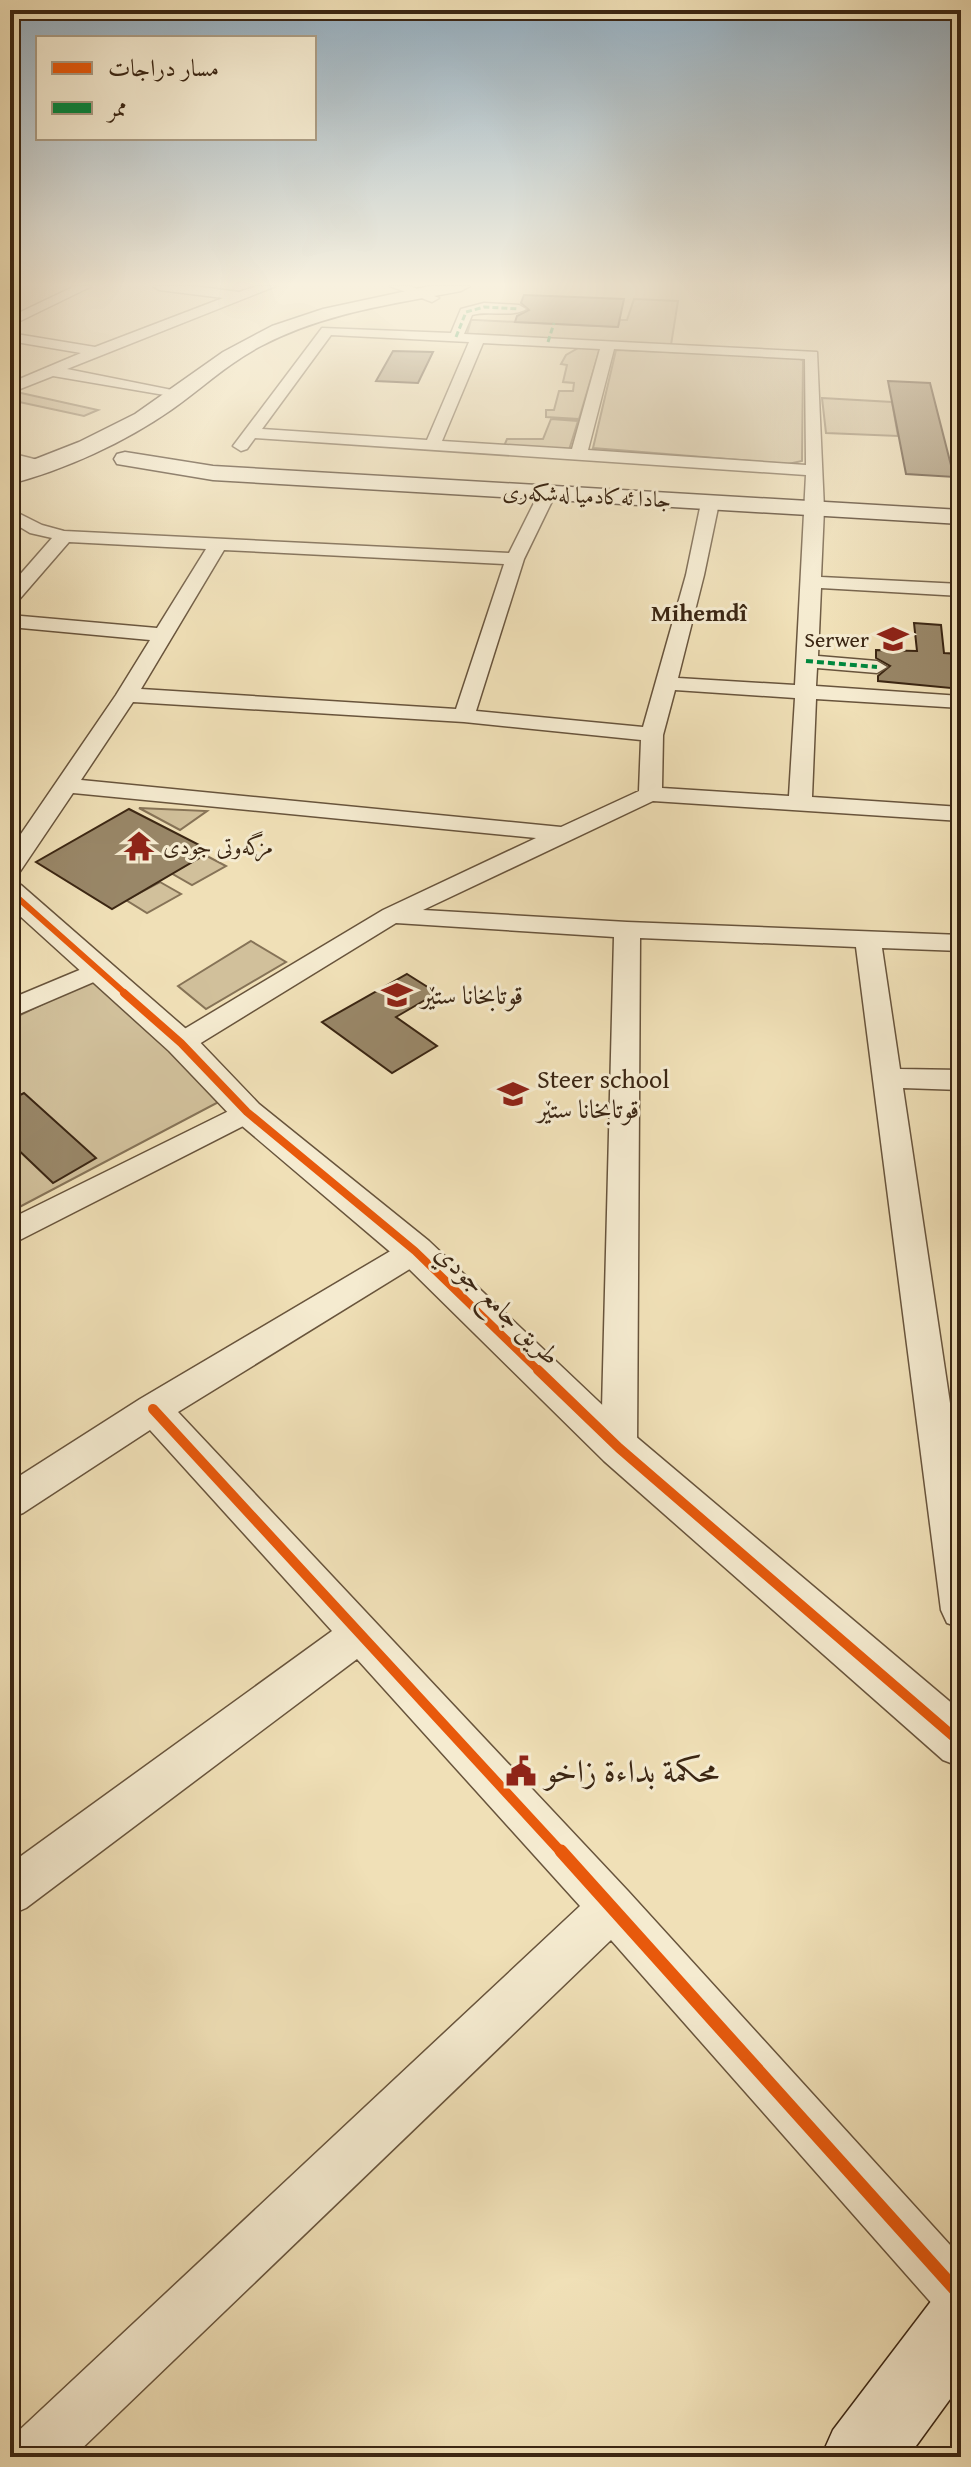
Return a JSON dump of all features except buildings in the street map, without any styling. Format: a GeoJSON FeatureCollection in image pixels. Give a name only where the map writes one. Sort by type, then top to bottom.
{"type":"FeatureCollection","features":[{"type":"Feature","properties":{"kind":"main road"},"geometry":{"type":"LineString","coordinates":[[91,459],[168,401]]}},
{"type":"Feature","properties":{"kind":"main road"},"geometry":{"type":"LineString","coordinates":[[183,415],[198,401]]}},
{"type":"Feature","properties":{"kind":"main road"},"geometry":{"type":"LineString","coordinates":[[125,458],[153,446]]}},
{"type":"Feature","properties":{"kind":"main road"},"geometry":{"type":"LineString","coordinates":[[10,478],[40,466],[125,458],[213,473]]}},
{"type":"Feature","properties":{"kind":"main road"},"geometry":{"type":"LineString","coordinates":[[10,478],[91,459],[165,474],[213,473]]}},
{"type":"Feature","properties":{"kind":"main road","name":"جادا ئه‌كادميا له‌شكه‌رى"},"geometry":{"type":"LineString","coordinates":[[213,473],[961,517]]}},
{"type":"Feature","properties":{"kind":"main road"},"geometry":{"type":"LineString","coordinates":[[860,2457],[961,2322]]}},
{"type":"Feature","properties":{"kind":"street"},"geometry":{"type":"LineString","coordinates":[[275,401],[246,440],[433,444],[813,470]]}},
{"type":"Feature","properties":{"kind":"street"},"geometry":{"type":"LineString","coordinates":[[433,444],[451,401]]}},
{"type":"Feature","properties":{"kind":"street"},"geometry":{"type":"LineString","coordinates":[[579,455],[593,401]]}},
{"type":"Feature","properties":{"kind":"street"},"geometry":{"type":"LineString","coordinates":[[800,803],[815,509],[812,401]]}},
{"type":"Feature","properties":{"kind":"street"},"geometry":{"type":"LineString","coordinates":[[10,458],[40,466]]}},
{"type":"Feature","properties":{"kind":"street"},"geometry":{"type":"LineString","coordinates":[[464,716],[515,559],[547,493]]}},
{"type":"Feature","properties":{"kind":"street"},"geometry":{"type":"LineString","coordinates":[[650,794],[652,735],[695,575],[710,503]]}},
{"type":"Feature","properties":{"kind":"street"},"geometry":{"type":"LineString","coordinates":[[10,514],[36,529],[64,536],[515,559]]}},
{"type":"Feature","properties":{"kind":"street"},"geometry":{"type":"LineString","coordinates":[[10,598],[64,536]]}},
{"type":"Feature","properties":{"kind":"street"},"geometry":{"type":"LineString","coordinates":[[10,868],[127,695],[218,544]]}},
{"type":"Feature","properties":{"kind":"street"},"geometry":{"type":"LineString","coordinates":[[810,582],[961,590]]}},
{"type":"Feature","properties":{"kind":"street"},"geometry":{"type":"LineString","coordinates":[[10,621],[165,635]]}},
{"type":"Feature","properties":{"kind":"street"},"geometry":{"type":"LineString","coordinates":[[806,661],[877,667]]}},
{"type":"Feature","properties":{"kind":"street"},"geometry":{"type":"LineString","coordinates":[[664,683],[961,702]]}},
{"type":"Feature","properties":{"kind":"street"},"geometry":{"type":"LineString","coordinates":[[127,695],[464,716],[652,735]]}},
{"type":"Feature","properties":{"kind":"street"},"geometry":{"type":"LineString","coordinates":[[66,785],[567,834]]}},
{"type":"Feature","properties":{"kind":"street"},"geometry":{"type":"LineString","coordinates":[[181,1043],[392,915],[650,794],[961,814]]}},
{"type":"Feature","properties":{"kind":"street","name":"طريق جامع جودي"},"geometry":{"type":"LineString","coordinates":[[10,891],[181,1043],[247,1112],[415,1251],[619,1448],[961,1743]]}},
{"type":"Feature","properties":{"kind":"street"},"geometry":{"type":"LineString","coordinates":[[392,915],[627,930],[961,943]]}},
{"type":"Feature","properties":{"kind":"street"},"geometry":{"type":"LineString","coordinates":[[619,1448],[627,930]]}},
{"type":"Feature","properties":{"kind":"street"},"geometry":{"type":"LineString","coordinates":[[868,938],[961,1610]]}},
{"type":"Feature","properties":{"kind":"street"},"geometry":{"type":"LineString","coordinates":[[10,1009],[101,969]]}},
{"type":"Feature","properties":{"kind":"street"},"geometry":{"type":"LineString","coordinates":[[886,1078],[961,1080]]}},
{"type":"Feature","properties":{"kind":"street"},"geometry":{"type":"LineString","coordinates":[[10,1233],[247,1112]]}},
{"type":"Feature","properties":{"kind":"street"},"geometry":{"type":"LineString","coordinates":[[10,1502],[153,1409],[415,1251]]}},
{"type":"Feature","properties":{"kind":"street"},"geometry":{"type":"LineString","coordinates":[[153,1409],[612,1907],[961,2296]]}},
{"type":"Feature","properties":{"kind":"street"},"geometry":{"type":"LineString","coordinates":[[10,1892],[361,1633]]}},
{"type":"Feature","properties":{"kind":"street"},"geometry":{"type":"LineString","coordinates":[[32,2457],[612,1907]]}},
{"type":"Feature","properties":{"kind":"shaded area"},"geometry":{"type":"Polygon","coordinates":[[[15,401],[58,401],[98,410],[84,416],[15,401]]]}},
{"type":"Feature","properties":{"kind":"shaded area"},"geometry":{"type":"Polygon","coordinates":[[[556,401],[584,401],[579,419],[546,417],[546,410],[554,410],[556,401]]]}},
{"type":"Feature","properties":{"kind":"shaded area"},"geometry":{"type":"Polygon","coordinates":[[[604,401],[803,401],[802,461],[788,464],[593,448],[604,401]]]}},
{"type":"Feature","properties":{"kind":"shaded area"},"geometry":{"type":"Polygon","coordinates":[[[822,401],[892,402],[898,436],[826,433],[822,401]]]}},
{"type":"Feature","properties":{"kind":"shaded area"},"geometry":{"type":"Polygon","coordinates":[[[551,419],[578,421],[569,450],[504,446],[507,439],[543,439],[551,419]]]}},
{"type":"Feature","properties":{"kind":"shaded area"},"geometry":{"type":"Polygon","coordinates":[[[139,808],[207,811],[180,830],[139,808]]]}},
{"type":"Feature","properties":{"kind":"shaded area"},"geometry":{"type":"Polygon","coordinates":[[[205,855],[226,866],[192,885],[171,873],[205,855]]]}},
{"type":"Feature","properties":{"kind":"shaded area"},"geometry":{"type":"Polygon","coordinates":[[[160,882],[181,894],[147,913],[126,900],[160,882]]]}},
{"type":"Feature","properties":{"kind":"shaded area"},"geometry":{"type":"Polygon","coordinates":[[[251,941],[286,962],[206,1009],[178,986],[251,941]]]}},
{"type":"Feature","properties":{"kind":"shaded area"},"geometry":{"type":"Polygon","coordinates":[[[106,980],[230,1096],[10,1212],[10,1020],[90,981],[106,980]]]}},
{"type":"Feature","properties":{"kind":"marked path"},"geometry":{"type":"LineString","coordinates":[[806,661],[877,667]]}},
{"type":"Feature","properties":{"kind":"cycle path"},"geometry":{"type":"LineString","coordinates":[[10,891],[181,1043],[247,1112],[415,1251],[619,1448],[961,1743]]}},
{"type":"Feature","properties":{"kind":"cycle path"},"geometry":{"type":"LineString","coordinates":[[153,1409],[612,1907],[961,2296]]}},
{"type":"Feature","properties":{"kind":"place","name":"Serwer"},"geometry":{"type":"Point","coordinates":[893,639]}},
{"type":"Feature","properties":{"kind":"place","name":"مزگەوتی جودی"},"geometry":{"type":"Point","coordinates":[139,846]}},
{"type":"Feature","properties":{"kind":"place","name":"قوتابخانا ستێر"},"geometry":{"type":"Point","coordinates":[397,995]}},
{"type":"Feature","properties":{"kind":"place","name":"Steer school قوتابخانا ستێر"},"geometry":{"type":"Point","coordinates":[513,1094]}},
{"type":"Feature","properties":{"kind":"place","name":"محكمة بداءة زاخو"},"geometry":{"type":"Point","coordinates":[521,1771]}},
{"type":"Feature","properties":{"kind":"district","name":"Mihemdî"},"geometry":{"type":"Point","coordinates":[699,613]}}]}
